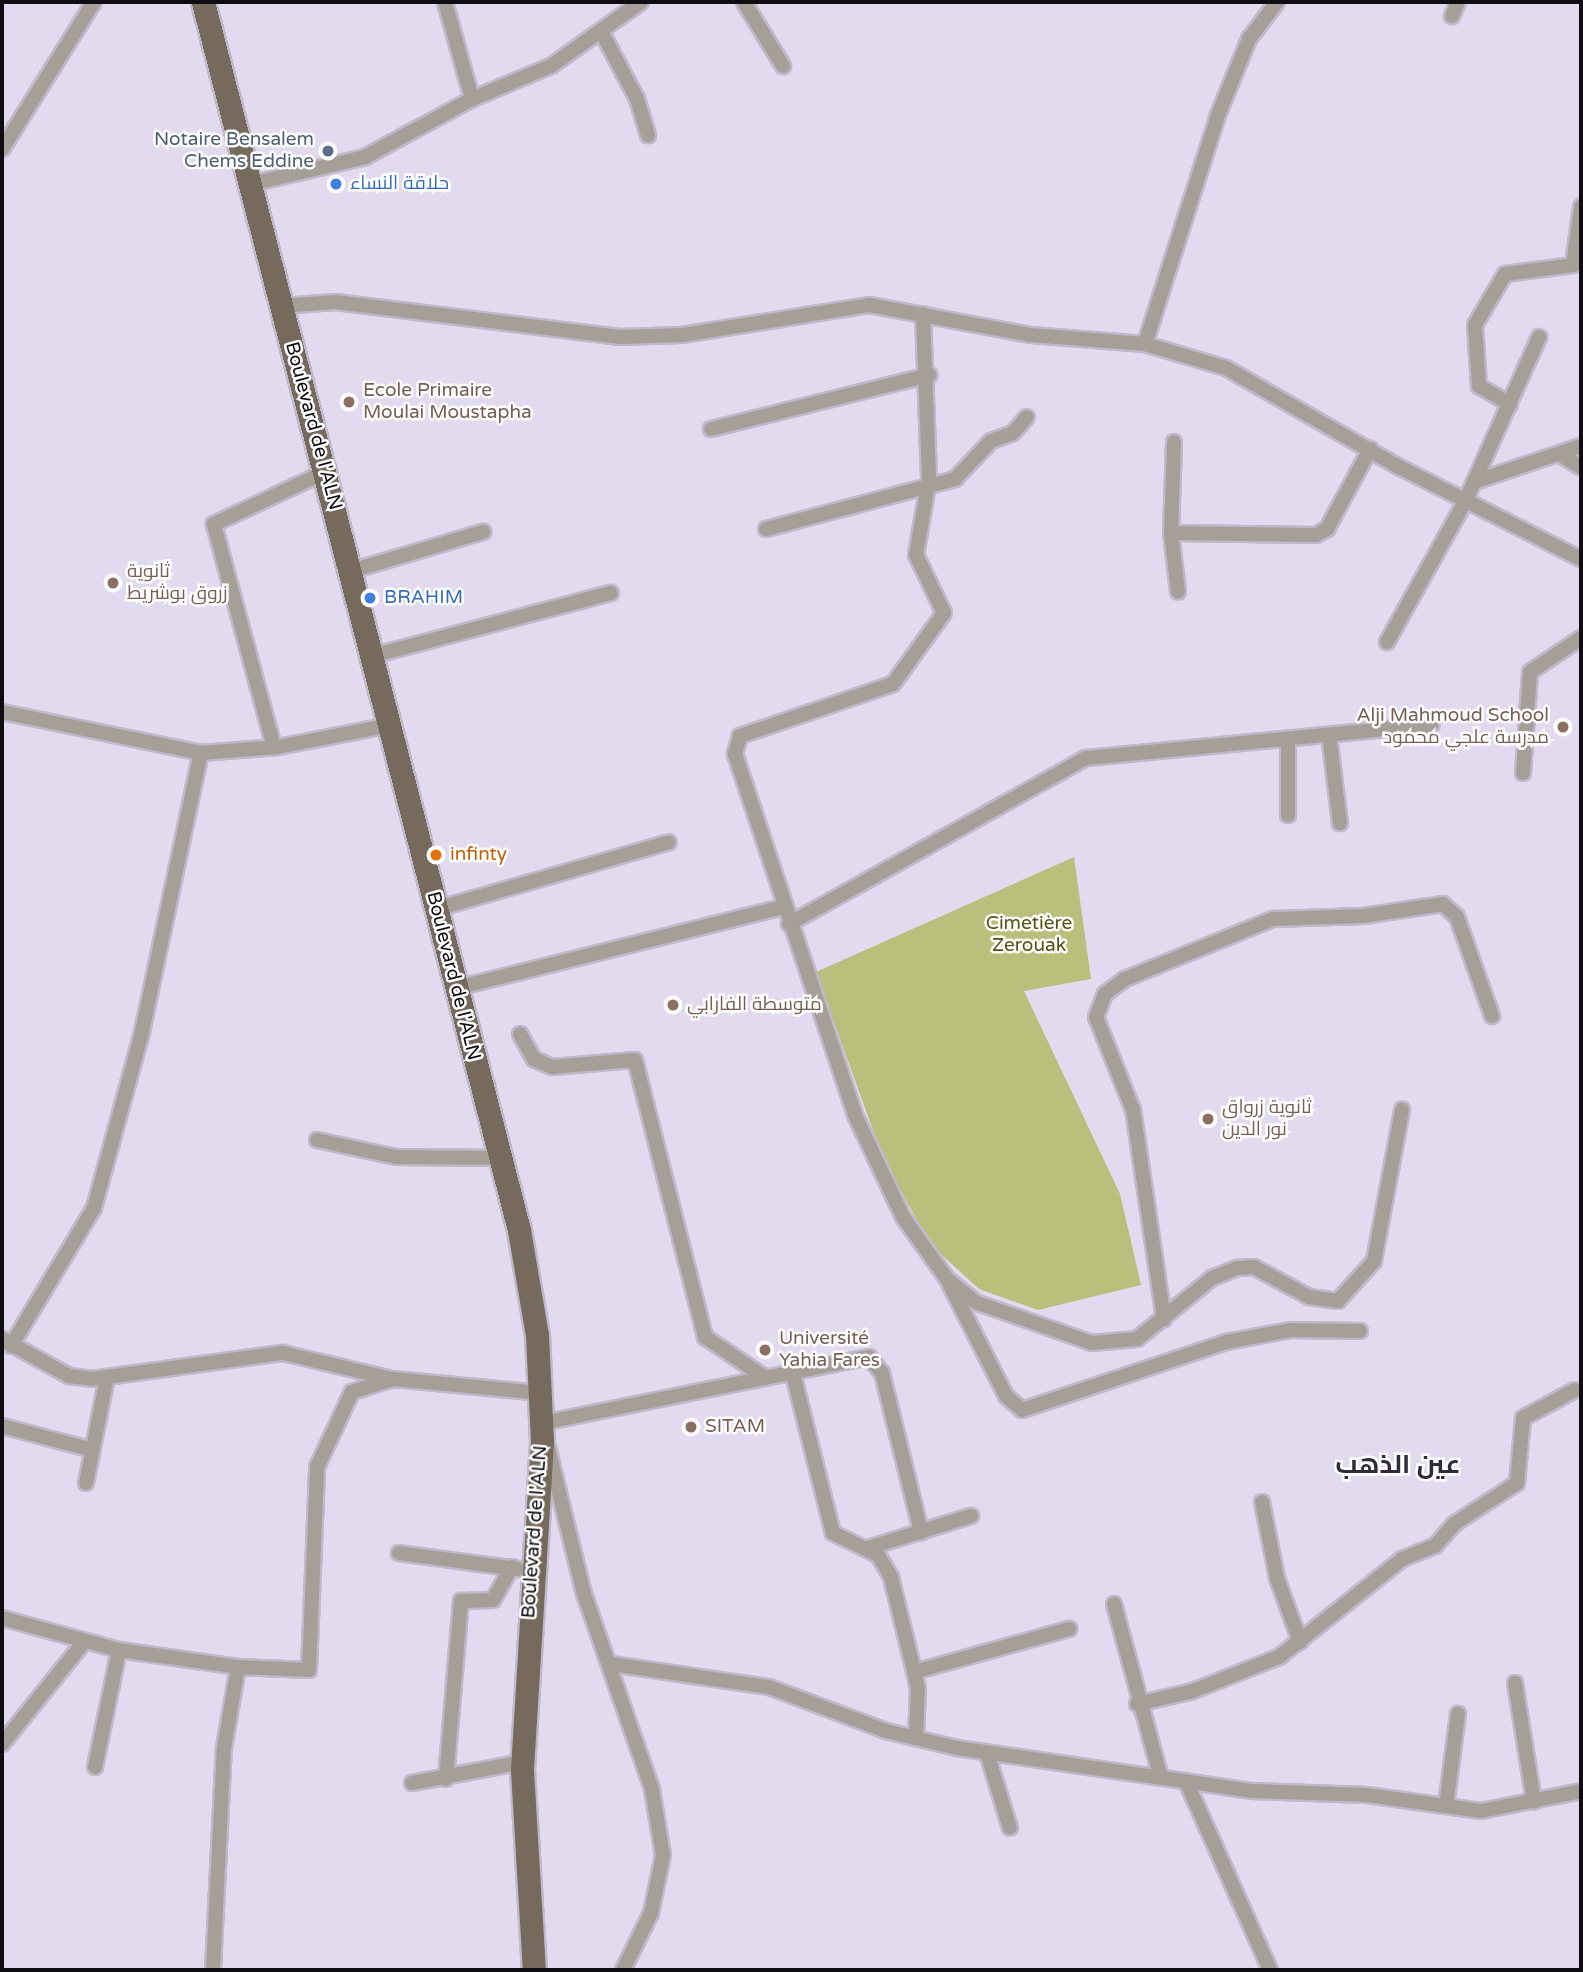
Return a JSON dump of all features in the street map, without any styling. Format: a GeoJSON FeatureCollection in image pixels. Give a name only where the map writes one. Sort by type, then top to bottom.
{"type":"FeatureCollection","features":[{"type":"Feature","properties":{"kind":"main road","name":"Boulevard de l'ALN"},"geometry":{"type":"LineString","coordinates":[[203,2],[519,1230],[542,1393],[542,1423],[521,1569],[522,1762],[534,1970]]}},
{"type":"Feature","properties":{"kind":"street"},"geometry":{"type":"LineString","coordinates":[[2,149],[94,2]]}},
{"type":"Feature","properties":{"kind":"street"},"geometry":{"type":"LineString","coordinates":[[445,2],[472,99]]}},
{"type":"Feature","properties":{"kind":"street"},"geometry":{"type":"LineString","coordinates":[[251,184],[365,157],[472,99],[551,66],[641,2]]}},
{"type":"Feature","properties":{"kind":"street"},"geometry":{"type":"LineString","coordinates":[[744,2],[783,66]]}},
{"type":"Feature","properties":{"kind":"street"},"geometry":{"type":"LineString","coordinates":[[1145,344],[1218,115],[1249,39],[1277,2]]}},
{"type":"Feature","properties":{"kind":"street"},"geometry":{"type":"LineString","coordinates":[[1452,16],[1458,2]]}},
{"type":"Feature","properties":{"kind":"street"},"geometry":{"type":"LineString","coordinates":[[601,32],[637,99],[648,135]]}},
{"type":"Feature","properties":{"kind":"street"},"geometry":{"type":"LineString","coordinates":[[1510,404],[1479,386],[1475,325],[1505,274],[1573,265],[1581,207]]}},
{"type":"Feature","properties":{"kind":"street"},"geometry":{"type":"LineString","coordinates":[[282,306],[335,302],[620,337],[682,335],[869,305],[1031,335],[1145,344],[1226,368],[1465,502],[1578,558],[1581,575]]}},
{"type":"Feature","properties":{"kind":"street"},"geometry":{"type":"LineString","coordinates":[[923,314],[929,375],[927,490],[916,555],[944,613],[905,675],[735,743],[789,924],[871,1155],[924,1252],[947,1279],[1006,1396],[1022,1410],[1226,1342],[1290,1330],[1360,1331]]}},
{"type":"Feature","properties":{"kind":"street"},"geometry":{"type":"LineString","coordinates":[[1387,642],[1465,502],[1539,337]]}},
{"type":"Feature","properties":{"kind":"street"},"geometry":{"type":"LineString","coordinates":[[710,429],[929,375]]}},
{"type":"Feature","properties":{"kind":"street"},"geometry":{"type":"LineString","coordinates":[[766,529],[927,490],[954,479],[991,441],[1013,433],[1027,417]]}},
{"type":"Feature","properties":{"kind":"street"},"geometry":{"type":"LineString","coordinates":[[1174,442],[1171,533],[1178,592]]}},
{"type":"Feature","properties":{"kind":"street"},"geometry":{"type":"LineString","coordinates":[[1474,482],[1581,446]]}},
{"type":"Feature","properties":{"kind":"street"},"geometry":{"type":"LineString","coordinates":[[1171,533],[1316,535],[1327,529],[1370,449]]}},
{"type":"Feature","properties":{"kind":"street"},"geometry":{"type":"LineString","coordinates":[[1559,454],[1581,467]]}},
{"type":"Feature","properties":{"kind":"street"},"geometry":{"type":"LineString","coordinates":[[274,747],[214,524],[325,472]]}},
{"type":"Feature","properties":{"kind":"street"},"geometry":{"type":"LineString","coordinates":[[351,570],[483,531]]}},
{"type":"Feature","properties":{"kind":"street"},"geometry":{"type":"LineString","coordinates":[[372,656],[611,593]]}},
{"type":"Feature","properties":{"kind":"street"},"geometry":{"type":"LineString","coordinates":[[1523,774],[1530,672],[1581,638]]}},
{"type":"Feature","properties":{"kind":"street"},"geometry":{"type":"LineString","coordinates":[[2,712],[201,753],[274,747],[390,725]]}},
{"type":"Feature","properties":{"kind":"street"},"geometry":{"type":"LineString","coordinates":[[789,924],[1086,758],[1431,725]]}},
{"type":"Feature","properties":{"kind":"street"},"geometry":{"type":"LineString","coordinates":[[1329,735],[1340,823]]}},
{"type":"Feature","properties":{"kind":"street"},"geometry":{"type":"LineString","coordinates":[[1288,738],[1288,815]]}},
{"type":"Feature","properties":{"kind":"street"},"geometry":{"type":"LineString","coordinates":[[201,753],[142,1032],[94,1209],[6,1343],[69,1376],[107,1377],[284,1353],[393,1379],[542,1393]]}},
{"type":"Feature","properties":{"kind":"street"},"geometry":{"type":"LineString","coordinates":[[436,908],[668,842]]}},
{"type":"Feature","properties":{"kind":"street"},"geometry":{"type":"LineString","coordinates":[[1164,1319],[1133,1110],[1096,1017],[1105,994],[1125,979],[1273,919],[1363,916],[1443,904],[1457,917],[1492,1016]]}},
{"type":"Feature","properties":{"kind":"street"},"geometry":{"type":"LineString","coordinates":[[456,988],[784,907]]}},
{"type":"Feature","properties":{"kind":"street"},"geometry":{"type":"LineString","coordinates":[[520,1034],[534,1059],[552,1067],[635,1060],[705,1337],[763,1376]]}},
{"type":"Feature","properties":{"kind":"street"},"geometry":{"type":"LineString","coordinates":[[947,1279],[1002,1315],[1092,1343],[1137,1339],[1212,1278],[1237,1268],[1254,1266],[1309,1297],[1338,1301],[1374,1261],[1402,1110]]}},
{"type":"Feature","properties":{"kind":"street"},"geometry":{"type":"LineString","coordinates":[[317,1140],[396,1157],[500,1158]]}},
{"type":"Feature","properties":{"kind":"street"},"geometry":{"type":"LineString","coordinates":[[623,1970],[651,1913],[663,1855],[652,1789],[611,1664],[584,1594],[542,1423],[858,1355],[876,1362],[921,1532]]}},
{"type":"Feature","properties":{"kind":"street"},"geometry":{"type":"LineString","coordinates":[[792,1370],[828,1524],[841,1539],[868,1548],[891,1577],[914,1672],[916,1738]]}},
{"type":"Feature","properties":{"kind":"street"},"geometry":{"type":"LineString","coordinates":[[86,1483],[107,1377]]}},
{"type":"Feature","properties":{"kind":"street"},"geometry":{"type":"LineString","coordinates":[[2,1618],[38,1623],[84,1642],[119,1650],[238,1668],[309,1670],[317,1467],[333,1422],[352,1392],[393,1379]]}},
{"type":"Feature","properties":{"kind":"street"},"geometry":{"type":"LineString","coordinates":[[1137,1704],[1194,1691],[1300,1642],[1402,1559],[1435,1546],[1454,1524],[1517,1483],[1523,1418],[1575,1390]]}},
{"type":"Feature","properties":{"kind":"street"},"geometry":{"type":"LineString","coordinates":[[2,1426],[93,1450]]}},
{"type":"Feature","properties":{"kind":"street"},"geometry":{"type":"LineString","coordinates":[[1262,1502],[1277,1578],[1300,1642]]}},
{"type":"Feature","properties":{"kind":"street"},"geometry":{"type":"LineString","coordinates":[[868,1548],[971,1516]]}},
{"type":"Feature","properties":{"kind":"street"},"geometry":{"type":"LineString","coordinates":[[398,1553],[521,1569]]}},
{"type":"Feature","properties":{"kind":"street"},"geometry":{"type":"LineString","coordinates":[[446,1779],[461,1601],[493,1600],[521,1569]]}},
{"type":"Feature","properties":{"kind":"street"},"geometry":{"type":"LineString","coordinates":[[1114,1604],[1137,1704],[1161,1778]]}},
{"type":"Feature","properties":{"kind":"street"},"geometry":{"type":"LineString","coordinates":[[914,1672],[1069,1629]]}},
{"type":"Feature","properties":{"kind":"street"},"geometry":{"type":"LineString","coordinates":[[2,1744],[84,1642]]}},
{"type":"Feature","properties":{"kind":"street"},"geometry":{"type":"LineString","coordinates":[[94,1767],[119,1650]]}},
{"type":"Feature","properties":{"kind":"street"},"geometry":{"type":"LineString","coordinates":[[611,1664],[769,1687],[916,1738],[987,1753],[1161,1778],[1481,1811],[1581,1791]]}},
{"type":"Feature","properties":{"kind":"street"},"geometry":{"type":"LineString","coordinates":[[213,1970],[224,1748],[238,1668]]}},
{"type":"Feature","properties":{"kind":"street"},"geometry":{"type":"LineString","coordinates":[[1515,1684],[1534,1801]]}},
{"type":"Feature","properties":{"kind":"street"},"geometry":{"type":"LineString","coordinates":[[1446,1806],[1458,1714]]}},
{"type":"Feature","properties":{"kind":"street"},"geometry":{"type":"LineString","coordinates":[[987,1753],[1010,1828]]}},
{"type":"Feature","properties":{"kind":"street"},"geometry":{"type":"LineString","coordinates":[[412,1783],[446,1779],[522,1762]]}},
{"type":"Feature","properties":{"kind":"street"},"geometry":{"type":"LineString","coordinates":[[1185,1781],[1270,1970]]}},
{"type":"Feature","properties":{"kind":"green space","name":"Cimetière Zerouak"},"geometry":{"type":"Polygon","coordinates":[[[1074,857],[1091,979],[1024,991],[1120,1194],[1141,1285],[1038,1310],[979,1289],[930,1244],[883,1158],[816,972],[1074,857]]]}},
{"type":"Feature","properties":{"kind":"place","name":"Notaire Bensalem Chems Eddine"},"geometry":{"type":"Point","coordinates":[328,151]}},
{"type":"Feature","properties":{"kind":"place","name":"حلاقة النساء"},"geometry":{"type":"Point","coordinates":[336,184]}},
{"type":"Feature","properties":{"kind":"place","name":"Ecole Primaire Moulai Moustapha"},"geometry":{"type":"Point","coordinates":[349,402]}},
{"type":"Feature","properties":{"kind":"place","name":"ثانوية زروق بوشريط"},"geometry":{"type":"Point","coordinates":[113,583]}},
{"type":"Feature","properties":{"kind":"place","name":"BRAHIM"},"geometry":{"type":"Point","coordinates":[370,598]}},
{"type":"Feature","properties":{"kind":"place","name":"Alji Mahmoud School مدرسة علجي محمود"},"geometry":{"type":"Point","coordinates":[1563,727]}},
{"type":"Feature","properties":{"kind":"place","name":"infinty"},"geometry":{"type":"Point","coordinates":[436,855]}},
{"type":"Feature","properties":{"kind":"place","name":"متوسطة الفارابي"},"geometry":{"type":"Point","coordinates":[673,1005]}},
{"type":"Feature","properties":{"kind":"place","name":"ثانوية زرواق نور الدين"},"geometry":{"type":"Point","coordinates":[1208,1119]}},
{"type":"Feature","properties":{"kind":"place","name":"Université Yahia Fares"},"geometry":{"type":"Point","coordinates":[765,1350]}},
{"type":"Feature","properties":{"kind":"place","name":"SITAM"},"geometry":{"type":"Point","coordinates":[691,1427]}},
{"type":"Feature","properties":{"kind":"district","name":"عين الذهب"},"geometry":{"type":"Point","coordinates":[1398,1465]}}]}
